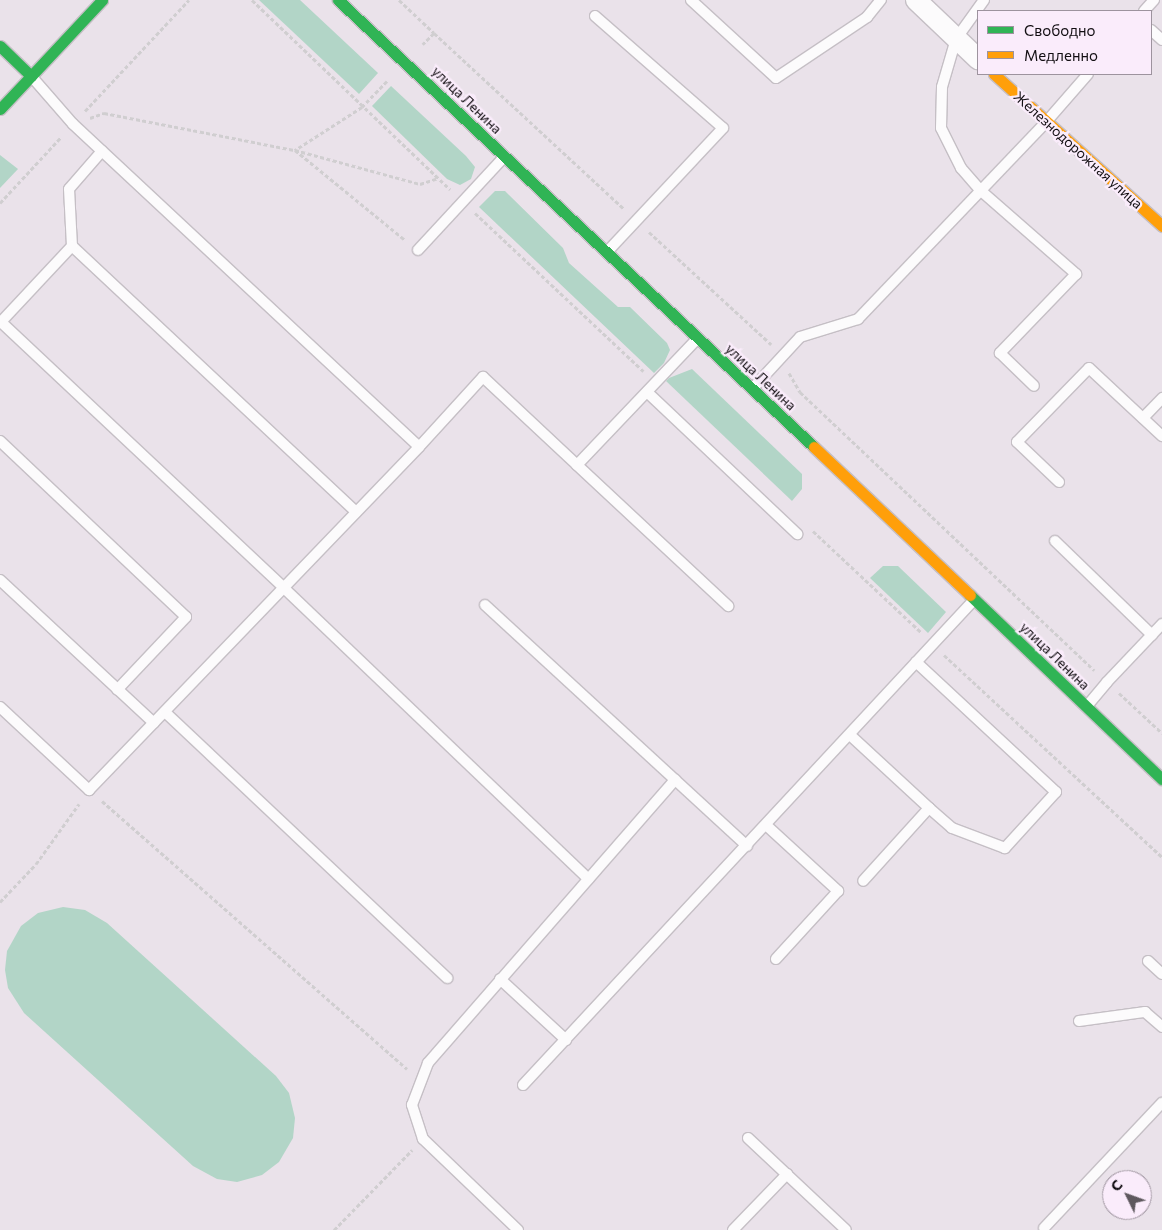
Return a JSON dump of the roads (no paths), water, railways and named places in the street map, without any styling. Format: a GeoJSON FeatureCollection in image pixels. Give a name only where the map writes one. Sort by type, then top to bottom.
{"type":"FeatureCollection","features":[{"type":"Feature","properties":{"kind":"street"},"geometry":{"type":"LineString","coordinates":[[0,109],[102,0]]}},
{"type":"Feature","properties":{"kind":"street","name":"улица Ленина"},"geometry":{"type":"LineString","coordinates":[[338,0],[975,599],[1162,779]]}},
{"type":"Feature","properties":{"kind":"street"},"geometry":{"type":"LineString","coordinates":[[916,0],[977,58]]}},
{"type":"Feature","properties":{"kind":"street"},"geometry":{"type":"LineString","coordinates":[[0,46],[31,76]]}},
{"type":"Feature","properties":{"kind":"street","name":"Железнодорожная улица"},"geometry":{"type":"LineString","coordinates":[[995,75],[1162,226]]}},
{"type":"Feature","properties":{"kind":"lane"},"geometry":{"type":"LineString","coordinates":[[692,0],[776,78],[867,17],[881,0]]}},
{"type":"Feature","properties":{"kind":"lane"},"geometry":{"type":"LineString","coordinates":[[984,0],[956,39],[942,87],[940,128],[961,168],[980,190],[1076,274],[1000,353],[1034,386]]}},
{"type":"Feature","properties":{"kind":"lane"},"geometry":{"type":"LineString","coordinates":[[1145,10],[1154,0]]}},
{"type":"Feature","properties":{"kind":"lane"},"geometry":{"type":"LineString","coordinates":[[595,16],[723,128],[607,252]]}},
{"type":"Feature","properties":{"kind":"lane"},"geometry":{"type":"LineString","coordinates":[[1152,31],[1162,40]]}},
{"type":"Feature","properties":{"kind":"lane"},"geometry":{"type":"LineString","coordinates":[[752,389],[800,337],[858,319],[1046,121],[1087,75]]}},
{"type":"Feature","properties":{"kind":"lane"},"geometry":{"type":"LineString","coordinates":[[31,76],[73,124],[419,447]]}},
{"type":"Feature","properties":{"kind":"lane"},"geometry":{"type":"LineString","coordinates":[[102,151],[70,189],[72,246],[356,512]]}},
{"type":"Feature","properties":{"kind":"lane"},"geometry":{"type":"LineString","coordinates":[[418,250],[504,156]]}},
{"type":"Feature","properties":{"kind":"lane"},"geometry":{"type":"LineString","coordinates":[[72,246],[1,322],[284,588],[588,879]]}},
{"type":"Feature","properties":{"kind":"lane"},"geometry":{"type":"LineString","coordinates":[[577,465],[698,338]]}},
{"type":"Feature","properties":{"kind":"lane"},"geometry":{"type":"LineString","coordinates":[[1059,482],[1017,442],[1089,368],[1162,436]]}},
{"type":"Feature","properties":{"kind":"lane"},"geometry":{"type":"LineString","coordinates":[[0,707],[89,790],[419,447],[483,377],[728,606]]}},
{"type":"Feature","properties":{"kind":"lane"},"geometry":{"type":"LineString","coordinates":[[647,392],[797,534]]}},
{"type":"Feature","properties":{"kind":"lane"},"geometry":{"type":"LineString","coordinates":[[1143,418],[1162,398]]}},
{"type":"Feature","properties":{"kind":"lane"},"geometry":{"type":"LineString","coordinates":[[0,441],[186,617],[118,690]]}},
{"type":"Feature","properties":{"kind":"lane"},"geometry":{"type":"LineString","coordinates":[[1055,541],[1152,635]]}},
{"type":"Feature","properties":{"kind":"lane"},"geometry":{"type":"LineString","coordinates":[[0,580],[154,723]]}},
{"type":"Feature","properties":{"kind":"lane"},"geometry":{"type":"LineString","coordinates":[[523,1085],[975,599]]}},
{"type":"Feature","properties":{"kind":"lane"},"geometry":{"type":"LineString","coordinates":[[485,605],[746,846]]}},
{"type":"Feature","properties":{"kind":"lane"},"geometry":{"type":"LineString","coordinates":[[1086,706],[1162,624]]}},
{"type":"Feature","properties":{"kind":"lane"},"geometry":{"type":"LineString","coordinates":[[850,735],[952,828],[1004,848],[1056,792],[916,662]]}},
{"type":"Feature","properties":{"kind":"lane"},"geometry":{"type":"LineString","coordinates":[[165,712],[447,978]]}},
{"type":"Feature","properties":{"kind":"lane"},"geometry":{"type":"LineString","coordinates":[[518,1230],[423,1139],[412,1105],[428,1063],[675,780]]}},
{"type":"Feature","properties":{"kind":"lane"},"geometry":{"type":"LineString","coordinates":[[863,881],[929,808]]}},
{"type":"Feature","properties":{"kind":"lane"},"geometry":{"type":"LineString","coordinates":[[766,825],[838,891],[776,959]]}},
{"type":"Feature","properties":{"kind":"lane"},"geometry":{"type":"LineString","coordinates":[[1148,960],[1162,974]]}},
{"type":"Feature","properties":{"kind":"lane"},"geometry":{"type":"LineString","coordinates":[[500,979],[566,1040]]}},
{"type":"Feature","properties":{"kind":"lane"},"geometry":{"type":"LineString","coordinates":[[1079,1021],[1145,1012],[1162,1027]]}},
{"type":"Feature","properties":{"kind":"lane"},"geometry":{"type":"LineString","coordinates":[[1044,1228],[1162,1103]]}},
{"type":"Feature","properties":{"kind":"lane"},"geometry":{"type":"LineString","coordinates":[[748,1138],[846,1230]]}},
{"type":"Feature","properties":{"kind":"lane"},"geometry":{"type":"LineString","coordinates":[[733,1230],[787,1174]]}}]}
